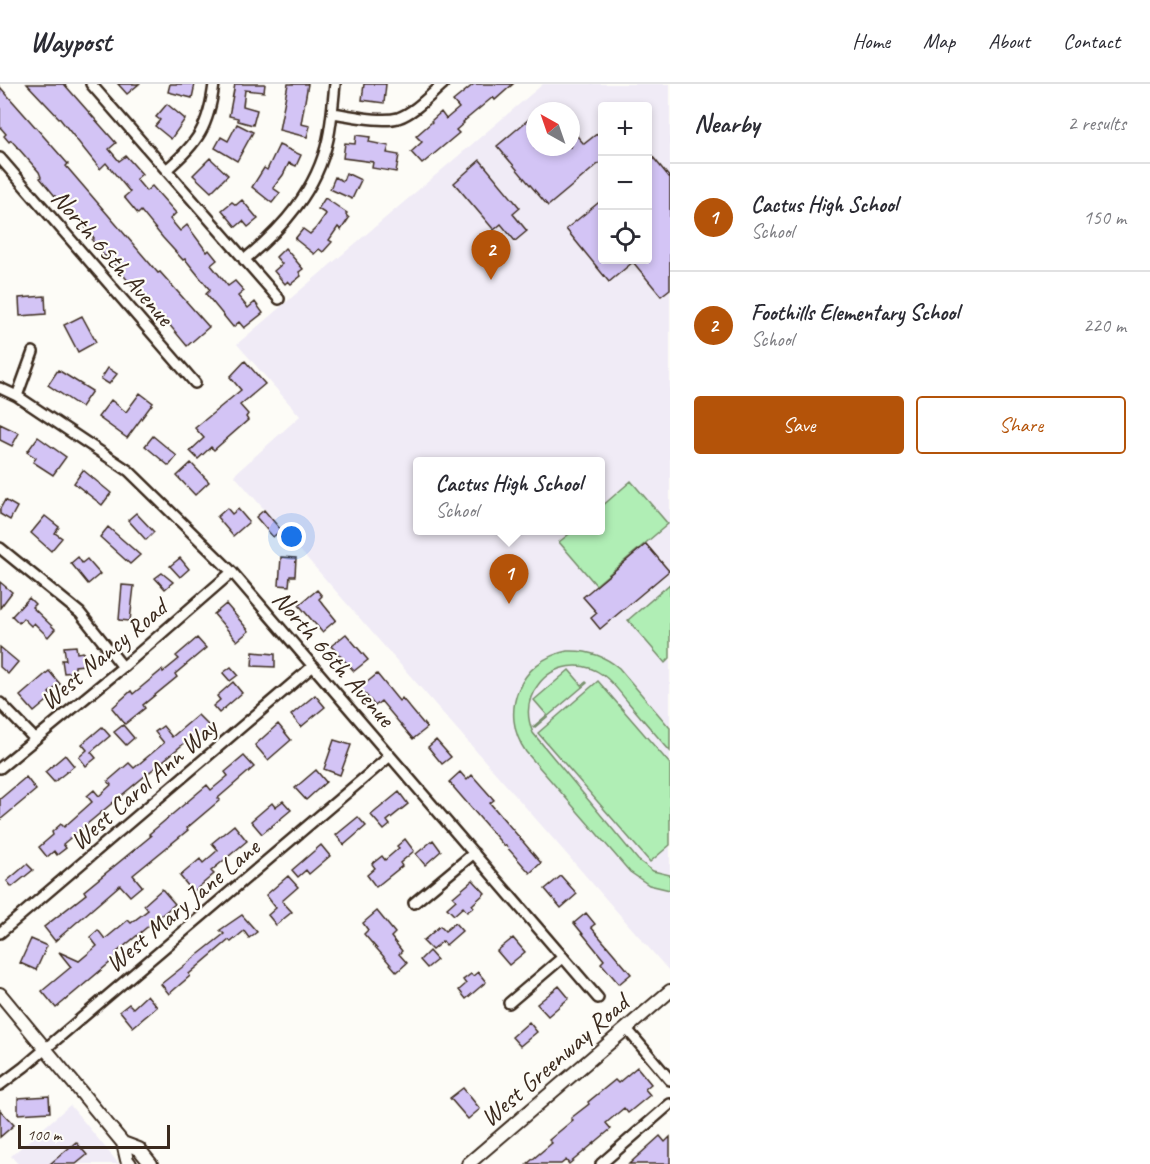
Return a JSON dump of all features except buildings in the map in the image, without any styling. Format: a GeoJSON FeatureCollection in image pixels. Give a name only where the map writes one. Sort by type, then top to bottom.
{"type":"FeatureCollection","features":[{"type":"Feature","properties":{"kind":"main road","name":"West Greenway Road"},"geometry":{"type":"LineString","coordinates":[[468,1164],[670,991]]}},
{"type":"Feature","properties":{"kind":"main road"},"geometry":{"type":"LineString","coordinates":[[0,994],[123,1143],[130,1164]]}},
{"type":"Feature","properties":{"kind":"main road"},"geometry":{"type":"LineString","coordinates":[[123,1143],[139,1149],[151,1164]]}},
{"type":"Feature","properties":{"kind":"street"},"geometry":{"type":"LineString","coordinates":[[91,84],[279,299]]}},
{"type":"Feature","properties":{"kind":"street"},"geometry":{"type":"LineString","coordinates":[[166,170],[194,144],[203,129],[214,84]]}},
{"type":"Feature","properties":{"kind":"street"},"geometry":{"type":"LineString","coordinates":[[244,260],[280,228],[297,207],[318,167],[327,141],[336,84]]}},
{"type":"Feature","properties":{"kind":"street"},"geometry":{"type":"LineString","coordinates":[[332,112],[385,119],[396,118],[412,111],[443,84]]}},
{"type":"Feature","properties":{"kind":"street","name":"North 65th Avenue"},"geometry":{"type":"LineString","coordinates":[[0,158],[195,383]]}},
{"type":"Feature","properties":{"kind":"street"},"geometry":{"type":"LineString","coordinates":[[17,396],[33,352]]}},
{"type":"Feature","properties":{"kind":"street","name":"North 66th Avenue"},"geometry":{"type":"LineString","coordinates":[[0,388],[17,396],[129,471],[232,572],[598,998]]}},
{"type":"Feature","properties":{"kind":"street"},"geometry":{"type":"LineString","coordinates":[[0,548],[80,613],[123,667]]}},
{"type":"Feature","properties":{"kind":"street","name":"West Nancy Road"},"geometry":{"type":"LineString","coordinates":[[0,768],[123,667],[232,572]]}},
{"type":"Feature","properties":{"kind":"street","name":"West Carol Ann Way"},"geometry":{"type":"LineString","coordinates":[[0,933],[313,666]]}},
{"type":"Feature","properties":{"kind":"street"},"geometry":{"type":"LineString","coordinates":[[0,703],[34,738]]}},
{"type":"Feature","properties":{"kind":"street","name":"West Mary Jane Lane"},"geometry":{"type":"LineString","coordinates":[[0,1085],[390,756]]}},
{"type":"Feature","properties":{"kind":"street"},"geometry":{"type":"LineString","coordinates":[[414,903],[474,854]]}},
{"type":"Feature","properties":{"kind":"street"},"geometry":{"type":"LineString","coordinates":[[510,1003],[563,957]]}},
{"type":"Feature","properties":{"kind":"street"},"geometry":{"type":"LineString","coordinates":[[626,1028],[670,1080]]}},
{"type":"Feature","properties":{"kind":"street"},"geometry":{"type":"LineString","coordinates":[[601,1164],[670,1104]]}},
{"type":"Feature","properties":{"kind":"shaded area"},"geometry":{"type":"Polygon","coordinates":[[[543,84],[670,84],[670,972],[234,475],[300,416],[237,344],[543,84]]]}},
{"type":"Feature","properties":{"kind":"shaded area"},"geometry":{"type":"Polygon","coordinates":[[[70,1105],[119,1164],[18,1164],[11,1156],[70,1105]]]}},
{"type":"Feature","properties":{"kind":"green space"},"geometry":{"type":"Polygon","coordinates":[[[631,481],[668,524],[596,585],[559,542],[568,535],[605,535],[605,504],[631,481]]]}},
{"type":"Feature","properties":{"kind":"green space"},"geometry":{"type":"Polygon","coordinates":[[[670,584],[670,658],[665,663],[628,620],[670,584]]]}},
{"type":"Feature","properties":{"kind":"green space"},"geometry":{"type":"Polygon","coordinates":[[[567,651],[595,654],[613,663],[670,728],[670,751],[610,681],[587,667],[569,666],[552,672],[534,690],[530,702],[529,720],[533,733],[638,860],[653,871],[670,875],[670,890],[649,885],[630,872],[526,752],[518,737],[514,721],[514,705],[518,690],[526,676],[537,665],[551,656],[567,651]]]}},
{"type":"Feature","properties":{"kind":"green space"},"geometry":{"type":"Polygon","coordinates":[[[569,670],[582,685],[587,683],[534,728],[547,715],[534,700],[569,670]]]}},
{"type":"Feature","properties":{"kind":"green space"},"geometry":{"type":"Polygon","coordinates":[[[598,681],[670,764],[670,845],[650,862],[538,733],[598,681]]]}},
{"type":"Feature","properties":{"kind":"place","name":"Foothills Elementary School"},"geometry":{"type":"Point","coordinates":[491,280]}},
{"type":"Feature","properties":{"kind":"place","name":"Cactus High School"},"geometry":{"type":"Point","coordinates":[509,604]}}]}
